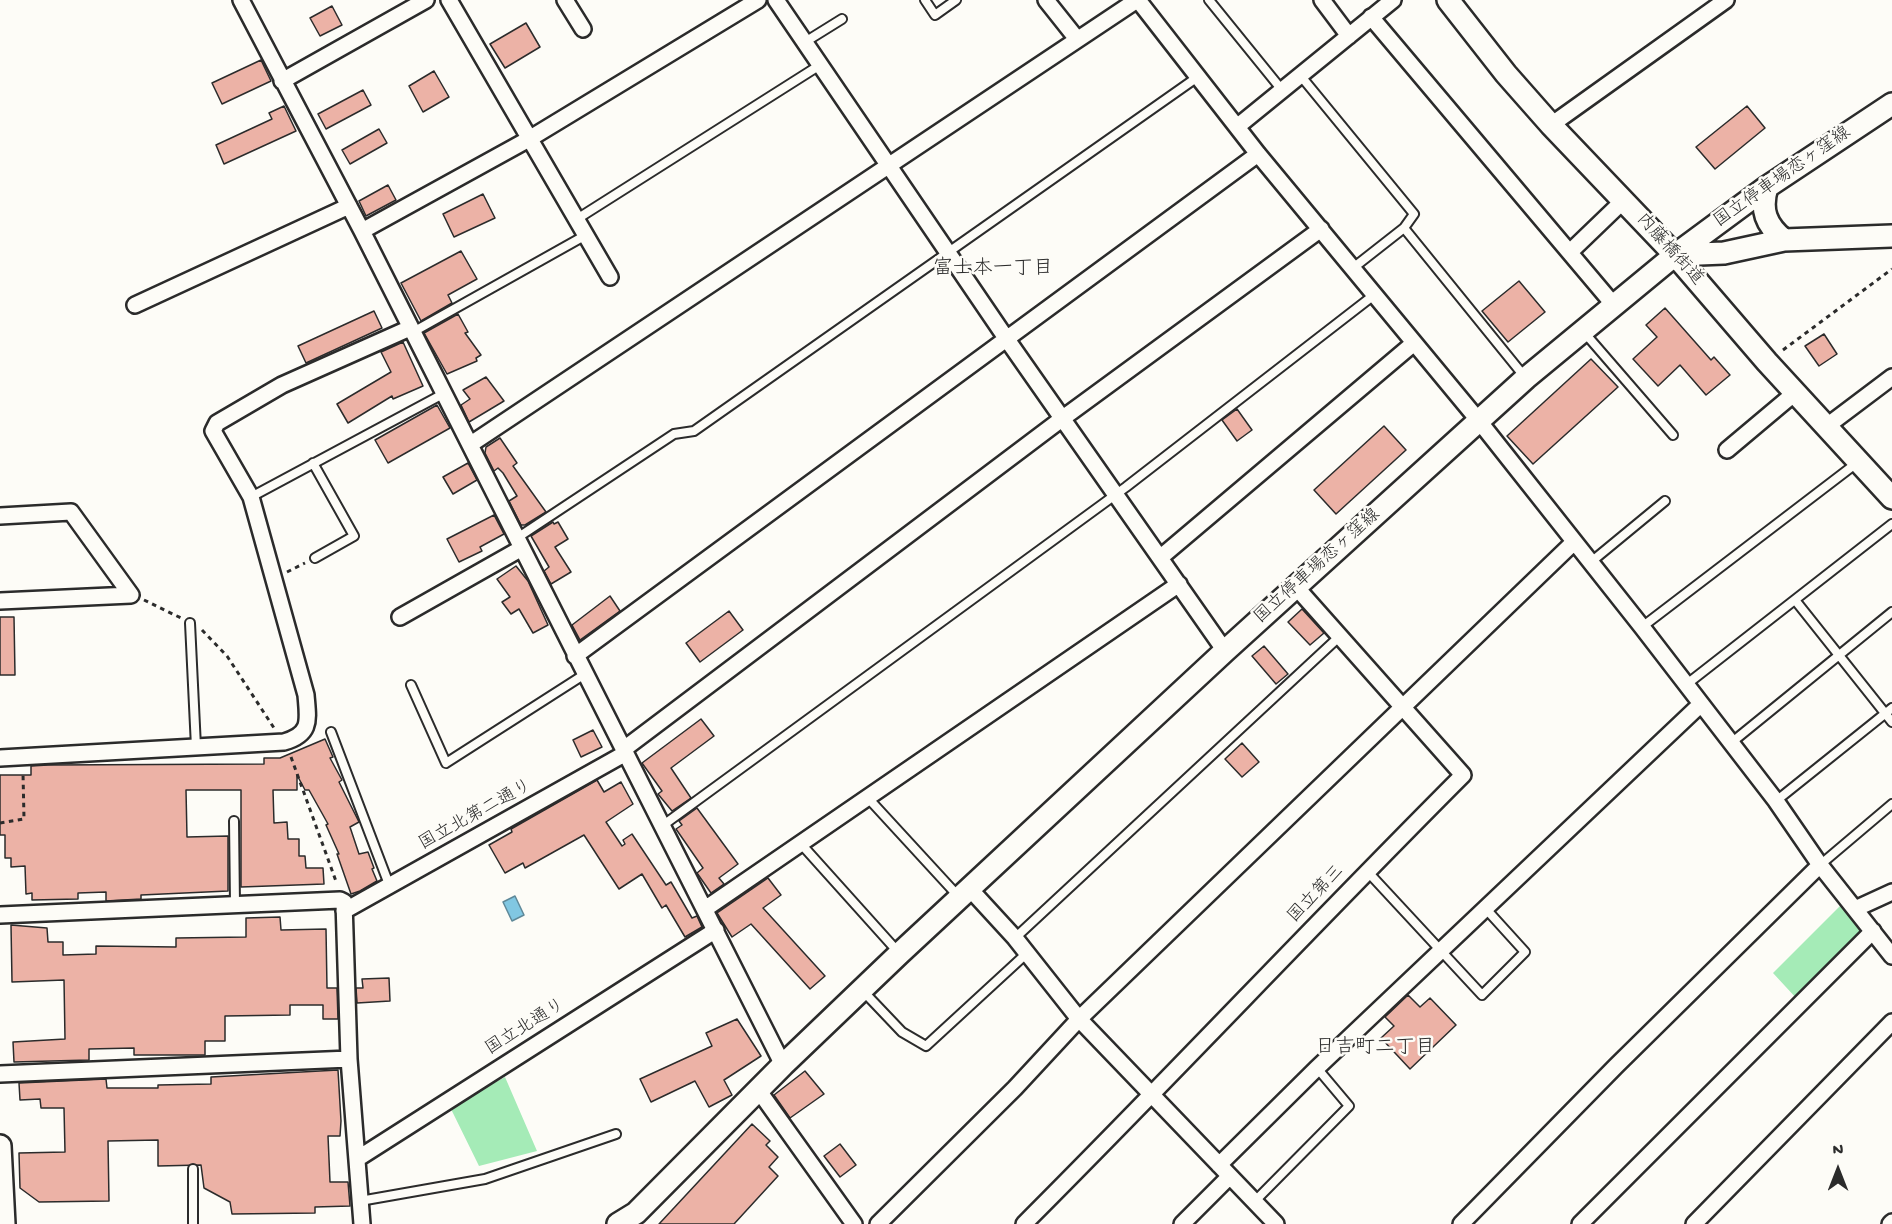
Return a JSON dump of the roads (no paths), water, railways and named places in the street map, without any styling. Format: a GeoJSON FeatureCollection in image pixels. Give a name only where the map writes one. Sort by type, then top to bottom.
{"type":"FeatureCollection","features":[{"type":"Feature","properties":{"kind":"main road","name":"内藤橋街道"},"geometry":{"type":"LineString","coordinates":[[1448,0],[1506,74],[1551,125],[1675,255],[1767,362],[1892,498]]}},
{"type":"Feature","properties":{"kind":"main road","name":"国立停車場恋ヶ窪線"},"geometry":{"type":"LineString","coordinates":[[618,1224],[636,1213],[783,1065],[899,954],[1225,651],[1526,378],[1675,255],[1767,187],[1892,104]]}},
{"type":"Feature","properties":{"kind":"main road"},"geometry":{"type":"LineString","coordinates":[[1767,187],[1763,200],[1765,218],[1772,230],[1784,240]]}},
{"type":"Feature","properties":{"kind":"main road","name":"国立停車場恋ヶ窪線"},"geometry":{"type":"LineString","coordinates":[[1675,255],[1724,253],[1784,240],[1892,236]]}},
{"type":"Feature","properties":{"kind":"main road"},"geometry":{"type":"LineString","coordinates":[[0,1146],[4,1224]]}},
{"type":"Feature","properties":{"kind":"street"},"geometry":{"type":"LineString","coordinates":[[241,0],[471,444],[575,656],[783,1065]]}},
{"type":"Feature","properties":{"kind":"street"},"geometry":{"type":"LineString","coordinates":[[282,81],[426,0]]}},
{"type":"Feature","properties":{"kind":"street"},"geometry":{"type":"LineString","coordinates":[[449,0],[610,277]]}},
{"type":"Feature","properties":{"kind":"street"},"geometry":{"type":"LineString","coordinates":[[565,0],[583,29]]}},
{"type":"Feature","properties":{"kind":"street"},"geometry":{"type":"LineString","coordinates":[[362,231],[529,139],[758,0]]}},
{"type":"Feature","properties":{"kind":"street"},"geometry":{"type":"LineString","coordinates":[[776,0],[1006,338],[1225,651]]}},
{"type":"Feature","properties":{"kind":"street"},"geometry":{"type":"LineString","coordinates":[[1046,0],[1077,39]]}},
{"type":"Feature","properties":{"kind":"street"},"geometry":{"type":"LineString","coordinates":[[471,444],[888,164],[1138,0],[1258,154],[1479,421],[1591,562],[1776,801],[1820,866],[1892,956]]}},
{"type":"Feature","properties":{"kind":"street"},"geometry":{"type":"LineString","coordinates":[[1322,0],[1349,36]]}},
{"type":"Feature","properties":{"kind":"street"},"geometry":{"type":"LineString","coordinates":[[1238,126],[1393,0]]}},
{"type":"Feature","properties":{"kind":"street"},"geometry":{"type":"LineString","coordinates":[[1551,125],[1726,0]]}},
{"type":"Feature","properties":{"kind":"street"},"geometry":{"type":"LineString","coordinates":[[1371,17],[1613,304]]}},
{"type":"Feature","properties":{"kind":"street"},"geometry":{"type":"LineString","coordinates":[[575,656],[1258,154]]}},
{"type":"Feature","properties":{"kind":"street"},"geometry":{"type":"LineString","coordinates":[[1570,252],[1623,201]]}},
{"type":"Feature","properties":{"kind":"street"},"geometry":{"type":"LineString","coordinates":[[135,305],[349,206]]}},
{"type":"Feature","properties":{"kind":"street","name":"国立北第二通り"},"geometry":{"type":"LineString","coordinates":[[344,910],[390,887],[625,751],[1063,418],[1321,229]]}},
{"type":"Feature","properties":{"kind":"street"},"geometry":{"type":"LineString","coordinates":[[0,758],[284,742],[298,738],[308,724],[306,695],[272,580],[251,497],[213,431],[217,423],[282,385],[410,330]]}},
{"type":"Feature","properties":{"kind":"street"},"geometry":{"type":"LineString","coordinates":[[1161,557],[1414,343]]}},
{"type":"Feature","properties":{"kind":"street"},"geometry":{"type":"LineString","coordinates":[[1827,426],[1892,377]]}},
{"type":"Feature","properties":{"kind":"street"},"geometry":{"type":"LineString","coordinates":[[1727,450],[1796,392]]}},
{"type":"Feature","properties":{"kind":"street"},"geometry":{"type":"LineString","coordinates":[[0,516],[71,512],[131,595],[0,601]]}},
{"type":"Feature","properties":{"kind":"street"},"geometry":{"type":"LineString","coordinates":[[878,1224],[1015,1088],[1079,1018],[1574,542]]}},
{"type":"Feature","properties":{"kind":"street"},"geometry":{"type":"LineString","coordinates":[[400,617],[519,543]]}},
{"type":"Feature","properties":{"kind":"street"},"geometry":{"type":"LineString","coordinates":[[705,909],[1179,584]]}},
{"type":"Feature","properties":{"kind":"street","name":"国立第三"},"geometry":{"type":"LineString","coordinates":[[1024,1224],[1152,1096],[1367,871],[1463,775],[1296,587]]}},
{"type":"Feature","properties":{"kind":"street"},"geometry":{"type":"LineString","coordinates":[[1182,1224],[1225,1171],[1317,1068],[1701,704]]}},
{"type":"Feature","properties":{"kind":"street"},"geometry":{"type":"LineString","coordinates":[[1461,1224],[1616,1066],[1820,866]]}},
{"type":"Feature","properties":{"kind":"street"},"geometry":{"type":"LineString","coordinates":[[1855,909],[1892,892]]}},
{"type":"Feature","properties":{"kind":"street"},"geometry":{"type":"LineString","coordinates":[[965,893],[1015,938],[1079,1018],[1276,1224]]}},
{"type":"Feature","properties":{"kind":"street"},"geometry":{"type":"LineString","coordinates":[[0,915],[340,900],[344,902],[349,1059],[362,1224]]}},
{"type":"Feature","properties":{"kind":"street","name":"国立北通り"},"geometry":{"type":"LineString","coordinates":[[357,1158],[716,930]]}},
{"type":"Feature","properties":{"kind":"street"},"geometry":{"type":"LineString","coordinates":[[1580,1224],[1873,931]]}},
{"type":"Feature","properties":{"kind":"street"},"geometry":{"type":"LineString","coordinates":[[1694,1224],[1892,1022]]}},
{"type":"Feature","properties":{"kind":"street"},"geometry":{"type":"LineString","coordinates":[[0,1074],[349,1059]]}},
{"type":"Feature","properties":{"kind":"street"},"geometry":{"type":"LineString","coordinates":[[759,1091],[854,1224]]}},
{"type":"Feature","properties":{"kind":"lane"},"geometry":{"type":"LineString","coordinates":[[924,0],[935,15],[956,0]]}},
{"type":"Feature","properties":{"kind":"lane"},"geometry":{"type":"LineString","coordinates":[[1209,0],[1282,90]]}},
{"type":"Feature","properties":{"kind":"lane"},"geometry":{"type":"LineString","coordinates":[[804,42],[842,19]]}},
{"type":"Feature","properties":{"kind":"lane"},"geometry":{"type":"LineString","coordinates":[[577,219],[820,66]]}},
{"type":"Feature","properties":{"kind":"lane"},"geometry":{"type":"LineString","coordinates":[[1300,75],[1414,214],[1404,228],[1353,268]]}},
{"type":"Feature","properties":{"kind":"lane"},"geometry":{"type":"LineString","coordinates":[[519,543],[674,435],[694,431],[1199,76]]}},
{"type":"Feature","properties":{"kind":"lane"},"geometry":{"type":"LineString","coordinates":[[1404,228],[1526,378]]}},
{"type":"Feature","properties":{"kind":"lane"},"geometry":{"type":"LineString","coordinates":[[410,330],[586,235]]}},
{"type":"Feature","properties":{"kind":"lane"},"geometry":{"type":"LineString","coordinates":[[662,826],[1115,494],[1374,294]]}},
{"type":"Feature","properties":{"kind":"lane"},"geometry":{"type":"LineString","coordinates":[[1582,330],[1673,435]]}},
{"type":"Feature","properties":{"kind":"lane"},"geometry":{"type":"LineString","coordinates":[[251,497],[444,394]]}},
{"type":"Feature","properties":{"kind":"lane"},"geometry":{"type":"LineString","coordinates":[[1642,627],[1858,462]]}},
{"type":"Feature","properties":{"kind":"lane"},"geometry":{"type":"LineString","coordinates":[[313,463],[354,536],[315,558]]}},
{"type":"Feature","properties":{"kind":"lane"},"geometry":{"type":"LineString","coordinates":[[1591,562],[1665,501]]}},
{"type":"Feature","properties":{"kind":"lane"},"geometry":{"type":"LineString","coordinates":[[1687,684],[1892,524]]}},
{"type":"Feature","properties":{"kind":"lane"},"geometry":{"type":"LineString","coordinates":[[1795,600],[1839,655],[1889,711],[1892,722]]}},
{"type":"Feature","properties":{"kind":"lane"},"geometry":{"type":"LineString","coordinates":[[1730,744],[1892,612]]}},
{"type":"Feature","properties":{"kind":"lane"},"geometry":{"type":"LineString","coordinates":[[189,623],[196,747]]}},
{"type":"Feature","properties":{"kind":"lane"},"geometry":{"type":"LineString","coordinates":[[1015,938],[1340,636]]}},
{"type":"Feature","properties":{"kind":"lane"},"geometry":{"type":"LineString","coordinates":[[411,685],[446,763],[585,674]]}},
{"type":"Feature","properties":{"kind":"lane"},"geometry":{"type":"LineString","coordinates":[[1776,801],[1889,711]]}},
{"type":"Feature","properties":{"kind":"lane"},"geometry":{"type":"LineString","coordinates":[[330,732],[390,887]]}},
{"type":"Feature","properties":{"kind":"lane"},"geometry":{"type":"LineString","coordinates":[[868,798],[965,893]]}},
{"type":"Feature","properties":{"kind":"lane"},"geometry":{"type":"LineString","coordinates":[[1820,866],[1892,804]]}},
{"type":"Feature","properties":{"kind":"lane"},"geometry":{"type":"LineString","coordinates":[[234,821],[235,904]]}},
{"type":"Feature","properties":{"kind":"lane"},"geometry":{"type":"LineString","coordinates":[[802,844],[899,954]]}},
{"type":"Feature","properties":{"kind":"lane"},"geometry":{"type":"LineString","coordinates":[[1367,871],[1482,995],[1525,952],[1485,909]]}},
{"type":"Feature","properties":{"kind":"lane"},"geometry":{"type":"LineString","coordinates":[[862,989],[902,1032],[926,1046],[1026,954]]}},
{"type":"Feature","properties":{"kind":"lane"},"geometry":{"type":"LineString","coordinates":[[1255,1201],[1349,1106],[1317,1068]]}},
{"type":"Feature","properties":{"kind":"lane"},"geometry":{"type":"LineString","coordinates":[[360,1201],[485,1179],[616,1134]]}},
{"type":"Feature","properties":{"kind":"lane"},"geometry":{"type":"LineString","coordinates":[[193,1169],[193,1224]]}},
{"type":"Feature","properties":{"kind":"water"},"geometry":{"type":"Polygon","coordinates":[[[515,896],[524,915],[512,921],[503,902],[515,896]]]}},
{"type":"Feature","properties":{"kind":"district","name":"富士本一丁目"},"geometry":{"type":"Point","coordinates":[993,270]}},
{"type":"Feature","properties":{"kind":"district","name":"日吉町二丁目"},"geometry":{"type":"Point","coordinates":[1375,1049]}}]}
